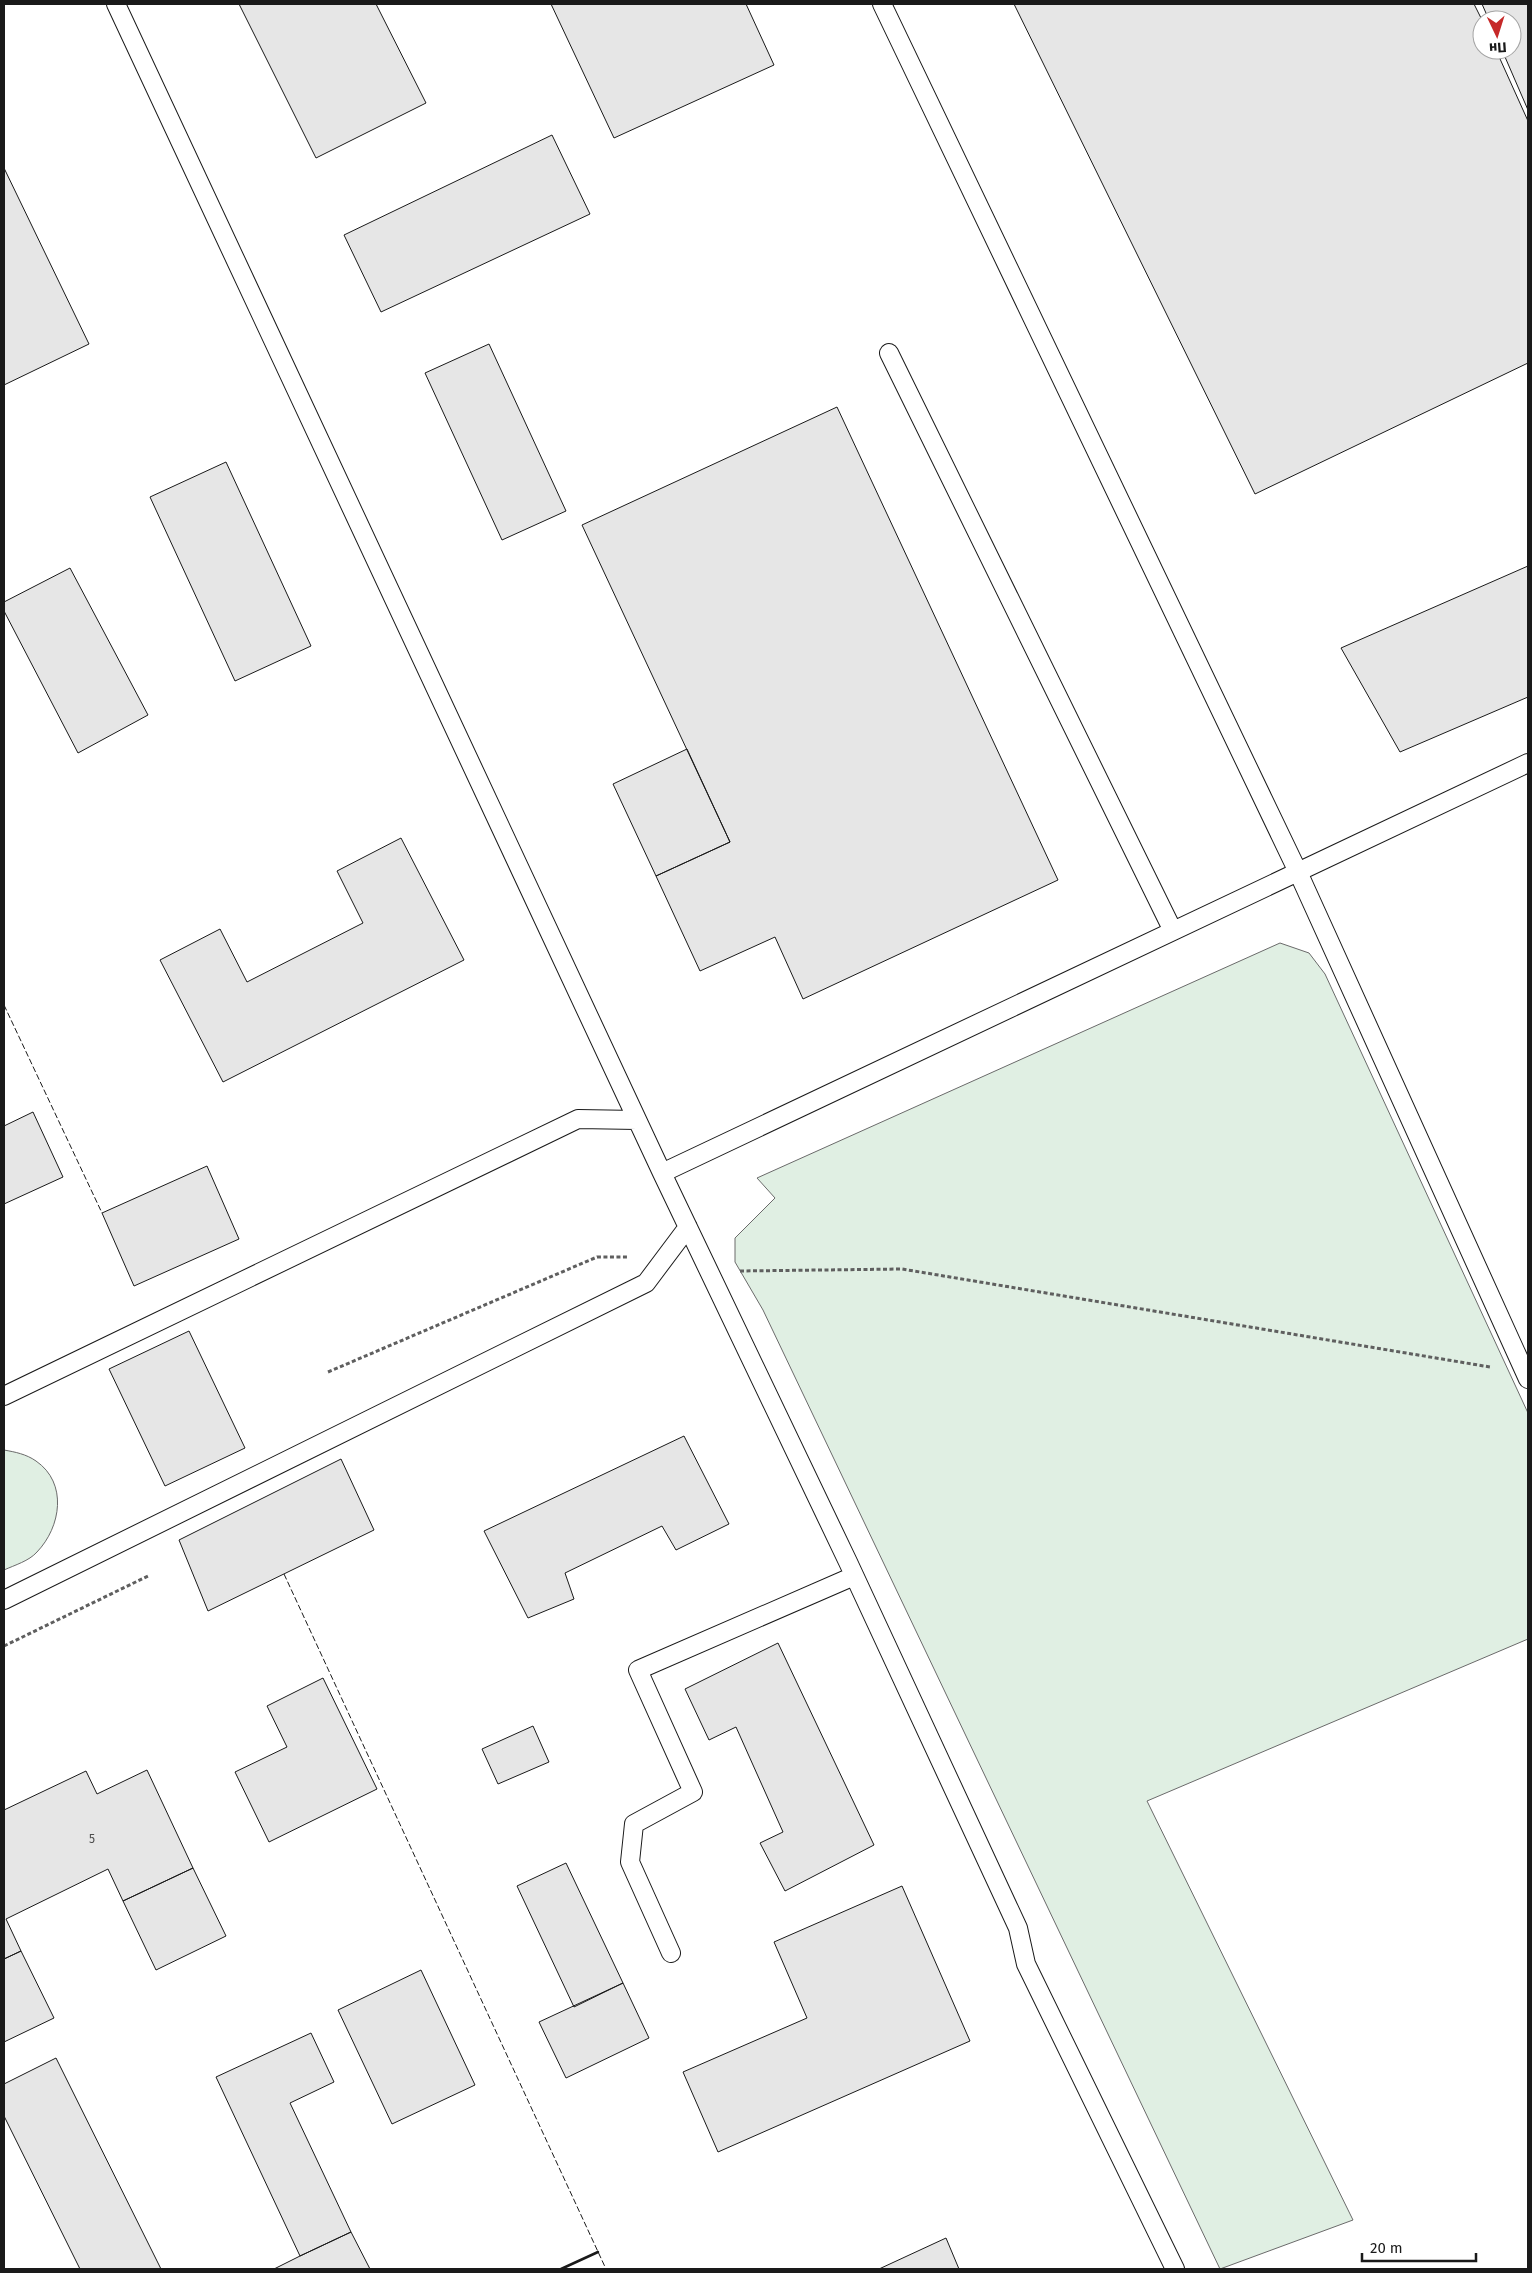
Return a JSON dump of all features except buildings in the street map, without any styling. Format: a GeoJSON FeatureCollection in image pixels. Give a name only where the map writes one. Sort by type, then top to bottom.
{"type":"FeatureCollection","features":[{"type":"Feature","properties":{"kind":"lane"},"geometry":{"type":"LineString","coordinates":[[116,4],[637,1120],[854,1576],[1018,1928],[1026,1964],[1175,2269]]}},
{"type":"Feature","properties":{"kind":"lane"},"geometry":{"type":"LineString","coordinates":[[882,4],[1298,872],[1527,1376]]}},
{"type":"Feature","properties":{"kind":"lane"},"geometry":{"type":"LineString","coordinates":[[889,353],[1173,932]]}},
{"type":"Feature","properties":{"kind":"lane"},"geometry":{"type":"LineString","coordinates":[[662,1173],[1528,763]]}},
{"type":"Feature","properties":{"kind":"lane"},"geometry":{"type":"LineString","coordinates":[[4,1396],[578,1119],[637,1120]]}},
{"type":"Feature","properties":{"kind":"lane"},"geometry":{"type":"LineString","coordinates":[[4,1600],[646,1283],[688,1227]]}},
{"type":"Feature","properties":{"kind":"lane"},"geometry":{"type":"LineString","coordinates":[[672,1953],[630,1862],[634,1824],[693,1792],[638,1670],[854,1576]]}},
{"type":"Feature","properties":{"kind":"path"},"geometry":{"type":"LineString","coordinates":[[328,1372],[597,1257],[666,1256]]}},
{"type":"Feature","properties":{"kind":"path"},"geometry":{"type":"LineString","coordinates":[[709,1272],[902,1269],[1527,1376]]}},
{"type":"Feature","properties":{"kind":"path"},"geometry":{"type":"LineString","coordinates":[[4,1646],[148,1576]]}},
{"type":"Feature","properties":{"kind":"green space"},"geometry":{"type":"Polygon","coordinates":[[[1280,943],[1309,953],[1325,974],[1528,1413],[1528,1639],[1147,1801],[1353,2220],[1220,2269],[763,1310],[735,1262],[735,1238],[775,1198],[757,1178],[1280,943]]]}},
{"type":"Feature","properties":{"kind":"green space"},"geometry":{"type":"Polygon","coordinates":[[[4,1450],[28,1457],[46,1470],[53,1481],[58,1505],[56,1518],[51,1530],[37,1552],[26,1560],[4,1570],[4,1450]]]}},
{"type":"Feature","properties":{"kind":"fence"},"geometry":{"type":"LineString","coordinates":[[4,1005],[102,1213]]}},
{"type":"Feature","properties":{"kind":"fence"},"geometry":{"type":"LineString","coordinates":[[284,1574],[606,2269]]}},
{"type":"Feature","properties":{"kind":"wall"},"geometry":{"type":"LineString","coordinates":[[561,2269],[598,2252]]}}]}
